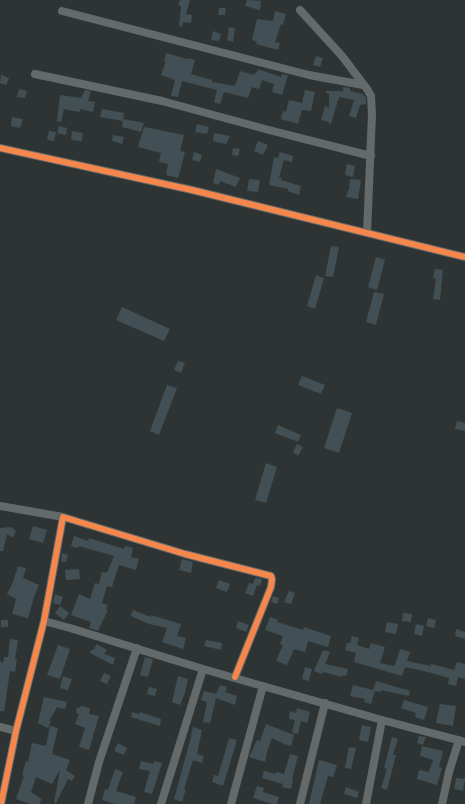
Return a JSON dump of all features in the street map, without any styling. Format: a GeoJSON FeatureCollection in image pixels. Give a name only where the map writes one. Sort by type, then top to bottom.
{"type":"FeatureCollection","features":[{"type":"Feature","properties":{"kind":"street"},"geometry":{"type":"LineString","coordinates":[[300,10],[338,52],[369,93],[372,114],[367,233]]}},
{"type":"Feature","properties":{"kind":"street"},"geometry":{"type":"LineString","coordinates":[[62,12],[309,75],[364,85]]}},
{"type":"Feature","properties":{"kind":"street"},"geometry":{"type":"LineString","coordinates":[[35,74],[162,101],[371,156]]}},
{"type":"Feature","properties":{"kind":"street"},"geometry":{"type":"LineString","coordinates":[[0,148],[192,190],[465,257]]}},
{"type":"Feature","properties":{"kind":"street"},"geometry":{"type":"LineString","coordinates":[[0,506],[63,517],[185,554],[271,576],[271,586],[235,677]]}},
{"type":"Feature","properties":{"kind":"street"},"geometry":{"type":"LineString","coordinates":[[2,804],[16,731],[44,621],[63,517]]}},
{"type":"Feature","properties":{"kind":"street"},"geometry":{"type":"LineString","coordinates":[[44,621],[203,669],[462,741],[449,772],[442,804]]}},
{"type":"Feature","properties":{"kind":"street"},"geometry":{"type":"LineString","coordinates":[[88,804],[99,762],[137,648]]}},
{"type":"Feature","properties":{"kind":"street"},"geometry":{"type":"LineString","coordinates":[[162,804],[203,669]]}},
{"type":"Feature","properties":{"kind":"street"},"geometry":{"type":"LineString","coordinates":[[231,804],[263,686]]}},
{"type":"Feature","properties":{"kind":"street"},"geometry":{"type":"LineString","coordinates":[[300,804],[325,703]]}},
{"type":"Feature","properties":{"kind":"street"},"geometry":{"type":"LineString","coordinates":[[366,804],[382,720]]}},
{"type":"Feature","properties":{"kind":"street"},"geometry":{"type":"LineString","coordinates":[[0,727],[16,731]]}},
{"type":"Feature","properties":{"kind":"building"},"geometry":{"type":"Polygon","coordinates":[[[180,0],[190,0],[186,14],[192,15],[191,23],[183,22],[182,27],[179,26],[181,6],[178,5],[180,0]]]}},
{"type":"Feature","properties":{"kind":"building"},"geometry":{"type":"Polygon","coordinates":[[[247,0],[261,1],[260,10],[245,6],[247,0]]]}},
{"type":"Feature","properties":{"kind":"building"},"geometry":{"type":"Polygon","coordinates":[[[219,8],[226,8],[225,15],[218,15],[219,8]]]}},
{"type":"Feature","properties":{"kind":"building"},"geometry":{"type":"Polygon","coordinates":[[[275,11],[286,14],[283,25],[281,24],[275,42],[280,43],[278,50],[256,44],[257,42],[252,40],[257,19],[273,21],[275,11]]]}},
{"type":"Feature","properties":{"kind":"building"},"geometry":{"type":"Polygon","coordinates":[[[229,27],[235,28],[233,42],[227,40],[229,27]]]}},
{"type":"Feature","properties":{"kind":"building"},"geometry":{"type":"Polygon","coordinates":[[[213,31],[221,34],[219,41],[211,40],[213,31]]]}},
{"type":"Feature","properties":{"kind":"building"},"geometry":{"type":"Polygon","coordinates":[[[166,53],[195,60],[191,74],[212,80],[212,82],[235,86],[240,71],[253,75],[253,73],[256,74],[258,69],[281,77],[282,74],[288,75],[282,95],[272,92],[274,84],[262,80],[259,89],[252,87],[248,98],[224,92],[220,104],[214,102],[217,90],[182,81],[178,97],[171,96],[175,80],[161,75],[166,61],[164,61],[166,53]]]}},
{"type":"Feature","properties":{"kind":"building"},"geometry":{"type":"Polygon","coordinates":[[[316,56],[323,58],[320,67],[313,65],[316,56]]]}},
{"type":"Feature","properties":{"kind":"building"},"geometry":{"type":"Polygon","coordinates":[[[1,75],[9,78],[6,85],[0,83],[1,75]]]}},
{"type":"Feature","properties":{"kind":"building"},"geometry":{"type":"Polygon","coordinates":[[[343,87],[350,88],[350,91],[363,94],[366,98],[366,104],[360,105],[356,118],[349,116],[354,100],[339,97],[331,124],[321,120],[325,106],[329,108],[329,94],[326,93],[326,91],[343,91],[343,87]]]}},
{"type":"Feature","properties":{"kind":"building"},"geometry":{"type":"Polygon","coordinates":[[[19,89],[27,91],[25,98],[17,97],[19,89]]]}},
{"type":"Feature","properties":{"kind":"building"},"geometry":{"type":"Polygon","coordinates":[[[85,90],[91,91],[88,101],[95,102],[93,112],[80,109],[80,112],[64,109],[61,122],[57,121],[60,95],[81,98],[85,90]]]}},
{"type":"Feature","properties":{"kind":"building"},"geometry":{"type":"Polygon","coordinates":[[[305,90],[315,92],[311,111],[302,110],[298,124],[281,119],[283,111],[286,112],[289,100],[302,103],[305,90]]]}},
{"type":"Feature","properties":{"kind":"building"},"geometry":{"type":"Polygon","coordinates":[[[102,109],[124,113],[123,121],[100,117],[102,109]]]}},
{"type":"Feature","properties":{"kind":"building"},"geometry":{"type":"Polygon","coordinates":[[[12,117],[23,119],[20,128],[11,126],[12,117]]]}},
{"type":"Feature","properties":{"kind":"building"},"geometry":{"type":"Polygon","coordinates":[[[123,119],[144,123],[141,132],[122,127],[123,119]]]}},
{"type":"Feature","properties":{"kind":"building"},"geometry":{"type":"Polygon","coordinates":[[[197,124],[209,127],[207,134],[195,132],[197,124]]]}},
{"type":"Feature","properties":{"kind":"building"},"geometry":{"type":"Polygon","coordinates":[[[59,126],[67,128],[66,135],[57,133],[59,126]]]}},
{"type":"Feature","properties":{"kind":"building"},"geometry":{"type":"Polygon","coordinates":[[[144,127],[184,135],[180,151],[185,152],[178,178],[166,175],[168,164],[159,162],[161,153],[138,147],[144,127]]]}},
{"type":"Feature","properties":{"kind":"building"},"geometry":{"type":"Polygon","coordinates":[[[49,131],[56,132],[54,141],[47,140],[49,131]]]}},
{"type":"Feature","properties":{"kind":"building"},"geometry":{"type":"Polygon","coordinates":[[[72,131],[83,133],[82,141],[71,140],[72,131]]]}},
{"type":"Feature","properties":{"kind":"building"},"geometry":{"type":"Polygon","coordinates":[[[214,133],[230,136],[226,144],[213,141],[214,133]]]}},
{"type":"Feature","properties":{"kind":"building"},"geometry":{"type":"Polygon","coordinates":[[[113,135],[124,137],[122,144],[112,141],[113,135]]]}},
{"type":"Feature","properties":{"kind":"building"},"geometry":{"type":"Polygon","coordinates":[[[258,141],[268,145],[263,155],[254,151],[258,141]]]}},
{"type":"Feature","properties":{"kind":"building"},"geometry":{"type":"Polygon","coordinates":[[[233,148],[240,149],[238,156],[232,155],[233,148]]]}},
{"type":"Feature","properties":{"kind":"building"},"geometry":{"type":"Polygon","coordinates":[[[194,152],[202,155],[200,162],[192,160],[194,152]]]}},
{"type":"Feature","properties":{"kind":"building"},"geometry":{"type":"Polygon","coordinates":[[[280,152],[293,156],[292,162],[284,160],[279,178],[301,186],[299,195],[288,191],[288,189],[269,185],[274,157],[278,158],[280,152]]]}},
{"type":"Feature","properties":{"kind":"building"},"geometry":{"type":"Polygon","coordinates":[[[347,164],[355,166],[353,177],[345,175],[347,164]]]}},
{"type":"Feature","properties":{"kind":"building"},"geometry":{"type":"Polygon","coordinates":[[[216,169],[240,178],[236,187],[220,181],[219,185],[213,183],[216,169]]]}},
{"type":"Feature","properties":{"kind":"building"},"geometry":{"type":"Polygon","coordinates":[[[249,179],[260,180],[258,192],[247,191],[249,179]]]}},
{"type":"Feature","properties":{"kind":"building"},"geometry":{"type":"Polygon","coordinates":[[[350,179],[361,180],[358,199],[346,197],[349,190],[350,179]]]}},
{"type":"Feature","properties":{"kind":"building"},"geometry":{"type":"Polygon","coordinates":[[[331,246],[339,247],[333,277],[325,276],[331,246]]]}},
{"type":"Feature","properties":{"kind":"building"},"geometry":{"type":"Polygon","coordinates":[[[376,257],[385,260],[377,290],[368,287],[376,257]]]}},
{"type":"Feature","properties":{"kind":"building"},"geometry":{"type":"Polygon","coordinates":[[[435,269],[443,270],[440,300],[433,299],[436,279],[433,278],[435,269]]]}},
{"type":"Feature","properties":{"kind":"building"},"geometry":{"type":"Polygon","coordinates":[[[316,275],[324,278],[315,309],[307,306],[316,275]]]}},
{"type":"Feature","properties":{"kind":"building"},"geometry":{"type":"Polygon","coordinates":[[[374,292],[384,294],[376,325],[366,322],[374,292]]]}},
{"type":"Feature","properties":{"kind":"building"},"geometry":{"type":"Polygon","coordinates":[[[122,307],[170,329],[164,341],[116,320],[122,307]]]}},
{"type":"Feature","properties":{"kind":"building"},"geometry":{"type":"Polygon","coordinates":[[[178,361],[185,363],[181,373],[174,370],[178,361]]]}},
{"type":"Feature","properties":{"kind":"building"},"geometry":{"type":"Polygon","coordinates":[[[302,376],[325,385],[321,394],[298,385],[302,376]]]}},
{"type":"Feature","properties":{"kind":"building"},"geometry":{"type":"Polygon","coordinates":[[[167,385],[177,388],[159,435],[150,431],[167,385]]]}},
{"type":"Feature","properties":{"kind":"building"},"geometry":{"type":"Polygon","coordinates":[[[337,408],[352,413],[339,453],[324,448],[337,408]]]}},
{"type":"Feature","properties":{"kind":"building"},"geometry":{"type":"Polygon","coordinates":[[[457,421],[465,423],[465,431],[455,429],[457,421]]]}},
{"type":"Feature","properties":{"kind":"building"},"geometry":{"type":"Polygon","coordinates":[[[278,425],[301,435],[298,442],[275,433],[278,425]]]}},
{"type":"Feature","properties":{"kind":"building"},"geometry":{"type":"Polygon","coordinates":[[[297,444],[303,447],[298,456],[293,452],[297,444]]]}},
{"type":"Feature","properties":{"kind":"building"},"geometry":{"type":"Polygon","coordinates":[[[266,463],[277,467],[266,503],[255,500],[266,463]]]}},
{"type":"Feature","properties":{"kind":"building"},"geometry":{"type":"Polygon","coordinates":[[[33,526],[47,530],[43,543],[29,539],[33,526]]]}},
{"type":"Feature","properties":{"kind":"building"},"geometry":{"type":"Polygon","coordinates":[[[10,527],[16,531],[13,538],[7,534],[3,551],[0,551],[0,528],[10,527]]]}},
{"type":"Feature","properties":{"kind":"building"},"geometry":{"type":"Polygon","coordinates":[[[74,536],[88,541],[89,538],[124,549],[125,546],[133,548],[131,557],[139,559],[136,570],[119,565],[112,587],[107,586],[102,603],[108,605],[106,610],[108,610],[98,631],[89,628],[91,622],[71,615],[79,594],[90,599],[95,583],[99,584],[102,572],[107,573],[114,556],[79,546],[78,548],[71,546],[74,536]]]}},
{"type":"Feature","properties":{"kind":"building"},"geometry":{"type":"Polygon","coordinates":[[[62,553],[68,555],[66,562],[61,561],[62,553]]]}},
{"type":"Feature","properties":{"kind":"building"},"geometry":{"type":"Polygon","coordinates":[[[182,559],[193,562],[191,573],[179,570],[182,559]]]}},
{"type":"Feature","properties":{"kind":"building"},"geometry":{"type":"Polygon","coordinates":[[[18,566],[26,568],[23,578],[39,585],[28,618],[12,614],[16,599],[7,594],[18,566]]]}},
{"type":"Feature","properties":{"kind":"building"},"geometry":{"type":"Polygon","coordinates":[[[79,569],[80,579],[66,580],[65,570],[79,569]]]}},
{"type":"Feature","properties":{"kind":"building"},"geometry":{"type":"Polygon","coordinates":[[[255,578],[262,579],[260,586],[253,584],[255,578]]]}},
{"type":"Feature","properties":{"kind":"building"},"geometry":{"type":"Polygon","coordinates":[[[219,580],[230,584],[227,592],[216,588],[219,580]]]}},
{"type":"Feature","properties":{"kind":"building"},"geometry":{"type":"Polygon","coordinates":[[[249,583],[257,585],[253,596],[245,593],[249,583]]]}},
{"type":"Feature","properties":{"kind":"building"},"geometry":{"type":"Polygon","coordinates":[[[289,591],[295,593],[291,604],[284,602],[289,591]]]}},
{"type":"Feature","properties":{"kind":"building"},"geometry":{"type":"Polygon","coordinates":[[[55,594],[63,597],[60,605],[53,603],[55,594]]]}},
{"type":"Feature","properties":{"kind":"building"},"geometry":{"type":"Polygon","coordinates":[[[273,596],[279,598],[277,604],[271,602],[273,596]]]}},
{"type":"Feature","properties":{"kind":"building"},"geometry":{"type":"Polygon","coordinates":[[[60,606],[69,613],[64,620],[55,613],[60,606]]]}},
{"type":"Feature","properties":{"kind":"building"},"geometry":{"type":"Polygon","coordinates":[[[133,610],[151,617],[151,615],[181,624],[177,636],[186,638],[183,649],[162,642],[167,628],[149,624],[131,616],[133,610]]]}},
{"type":"Feature","properties":{"kind":"building"},"geometry":{"type":"Polygon","coordinates":[[[403,613],[412,614],[411,622],[402,621],[403,613]]]}},
{"type":"Feature","properties":{"kind":"building"},"geometry":{"type":"Polygon","coordinates":[[[270,617],[278,620],[277,622],[303,630],[304,627],[331,636],[328,647],[308,641],[305,652],[294,649],[287,665],[276,661],[283,645],[280,644],[283,636],[265,630],[270,617]]]}},
{"type":"Feature","properties":{"kind":"building"},"geometry":{"type":"Polygon","coordinates":[[[428,618],[436,620],[434,628],[426,626],[428,618]]]}},
{"type":"Feature","properties":{"kind":"building"},"geometry":{"type":"Polygon","coordinates":[[[1,620],[8,620],[8,627],[1,627],[1,620]]]}},
{"type":"Feature","properties":{"kind":"building"},"geometry":{"type":"Polygon","coordinates":[[[238,621],[249,625],[246,632],[236,628],[238,621]]]}},
{"type":"Feature","properties":{"kind":"building"},"geometry":{"type":"Polygon","coordinates":[[[387,622],[398,624],[396,634],[385,632],[387,622]]]}},
{"type":"Feature","properties":{"kind":"building"},"geometry":{"type":"Polygon","coordinates":[[[416,624],[424,626],[422,636],[414,634],[416,624]]]}},
{"type":"Feature","properties":{"kind":"building"},"geometry":{"type":"Polygon","coordinates":[[[456,629],[465,632],[465,639],[455,636],[456,629]]]}},
{"type":"Feature","properties":{"kind":"building"},"geometry":{"type":"Polygon","coordinates":[[[352,636],[359,638],[357,645],[369,649],[371,643],[385,647],[380,663],[394,666],[400,649],[410,652],[407,661],[431,666],[431,664],[454,670],[457,662],[465,664],[465,679],[458,677],[456,686],[448,684],[449,678],[424,671],[405,667],[402,676],[354,662],[356,653],[345,650],[347,643],[350,643],[352,636]]]}},
{"type":"Feature","properties":{"kind":"building"},"geometry":{"type":"Polygon","coordinates":[[[10,639],[18,640],[15,659],[17,659],[15,672],[10,671],[4,711],[0,711],[0,661],[3,663],[4,657],[8,657],[10,639]]]}},
{"type":"Feature","properties":{"kind":"building"},"geometry":{"type":"Polygon","coordinates":[[[206,640],[222,643],[221,650],[204,646],[206,640]]]}},
{"type":"Feature","properties":{"kind":"building"},"geometry":{"type":"Polygon","coordinates":[[[97,644],[107,650],[104,654],[115,658],[113,665],[90,653],[97,644]]]}},
{"type":"Feature","properties":{"kind":"building"},"geometry":{"type":"Polygon","coordinates":[[[58,645],[70,649],[60,679],[47,675],[58,645]]]}},
{"type":"Feature","properties":{"kind":"building"},"geometry":{"type":"Polygon","coordinates":[[[323,650],[330,652],[325,664],[348,669],[346,676],[342,675],[342,677],[323,672],[322,674],[314,671],[323,650]]]}},
{"type":"Feature","properties":{"kind":"building"},"geometry":{"type":"Polygon","coordinates":[[[145,657],[153,659],[148,677],[140,675],[145,657]]]}},
{"type":"Feature","properties":{"kind":"building"},"geometry":{"type":"Polygon","coordinates":[[[305,667],[312,669],[309,681],[302,679],[305,667]]]}},
{"type":"Feature","properties":{"kind":"building"},"geometry":{"type":"Polygon","coordinates":[[[104,673],[111,676],[107,684],[100,681],[104,673]]]}},
{"type":"Feature","properties":{"kind":"building"},"geometry":{"type":"Polygon","coordinates":[[[63,676],[72,679],[68,690],[60,688],[63,676]]]}},
{"type":"Feature","properties":{"kind":"building"},"geometry":{"type":"Polygon","coordinates":[[[178,676],[188,679],[185,693],[180,705],[172,702],[178,676]]]}},
{"type":"Feature","properties":{"kind":"building"},"geometry":{"type":"Polygon","coordinates":[[[376,681],[410,691],[409,696],[381,690],[381,692],[375,691],[371,704],[364,702],[365,699],[350,696],[353,685],[373,690],[376,681]]]}},
{"type":"Feature","properties":{"kind":"building"},"geometry":{"type":"Polygon","coordinates":[[[220,685],[227,687],[225,692],[237,696],[235,705],[216,698],[210,723],[203,722],[207,702],[201,700],[204,691],[216,694],[220,685]]]}},
{"type":"Feature","properties":{"kind":"building"},"geometry":{"type":"Polygon","coordinates":[[[149,687],[157,689],[155,696],[147,694],[149,687]]]}},
{"type":"Feature","properties":{"kind":"building"},"geometry":{"type":"Polygon","coordinates":[[[44,697],[67,702],[65,709],[57,707],[49,721],[51,721],[48,728],[38,723],[44,697]]]}},
{"type":"Feature","properties":{"kind":"building"},"geometry":{"type":"Polygon","coordinates":[[[404,700],[428,707],[424,720],[415,717],[416,713],[401,708],[404,700]]]}},
{"type":"Feature","properties":{"kind":"building"},"geometry":{"type":"Polygon","coordinates":[[[440,704],[456,706],[453,726],[436,723],[440,704]]]}},
{"type":"Feature","properties":{"kind":"building"},"geometry":{"type":"Polygon","coordinates":[[[81,706],[90,708],[89,714],[99,716],[89,750],[79,747],[85,728],[75,724],[79,714],[76,713],[77,707],[80,708],[81,706]]]}},
{"type":"Feature","properties":{"kind":"building"},"geometry":{"type":"Polygon","coordinates":[[[297,708],[310,712],[307,723],[301,721],[298,734],[292,733],[295,720],[289,719],[290,711],[296,713],[297,708]]]}},
{"type":"Feature","properties":{"kind":"building"},"geometry":{"type":"Polygon","coordinates":[[[132,712],[139,714],[140,712],[161,719],[160,726],[131,717],[132,712]]]}},
{"type":"Feature","properties":{"kind":"building"},"geometry":{"type":"Polygon","coordinates":[[[266,724],[294,735],[291,746],[272,738],[265,762],[249,757],[257,740],[260,741],[266,724]]]}},
{"type":"Feature","properties":{"kind":"building"},"geometry":{"type":"Polygon","coordinates":[[[362,725],[371,727],[368,742],[359,740],[362,725]]]}},
{"type":"Feature","properties":{"kind":"building"},"geometry":{"type":"Polygon","coordinates":[[[50,726],[58,728],[52,754],[70,760],[66,770],[75,776],[72,781],[68,779],[56,803],[54,803],[60,770],[52,784],[36,777],[31,792],[42,799],[39,804],[30,804],[16,799],[24,776],[22,775],[26,761],[28,762],[32,743],[46,746],[50,726]]]}},
{"type":"Feature","properties":{"kind":"building"},"geometry":{"type":"Polygon","coordinates":[[[193,727],[202,730],[197,754],[204,756],[202,763],[193,760],[184,789],[186,789],[182,802],[174,799],[193,727]]]}},
{"type":"Feature","properties":{"kind":"building"},"geometry":{"type":"Polygon","coordinates":[[[419,736],[426,737],[423,745],[417,743],[419,736]]]}},
{"type":"Feature","properties":{"kind":"building"},"geometry":{"type":"Polygon","coordinates":[[[392,737],[398,739],[393,755],[396,755],[387,790],[381,788],[387,769],[384,768],[392,737]]]}},
{"type":"Feature","properties":{"kind":"building"},"geometry":{"type":"Polygon","coordinates":[[[229,738],[237,740],[223,786],[212,782],[214,775],[218,776],[229,738]]]}},
{"type":"Feature","properties":{"kind":"building"},"geometry":{"type":"Polygon","coordinates":[[[118,743],[127,748],[124,755],[114,751],[118,743]]]}},
{"type":"Feature","properties":{"kind":"building"},"geometry":{"type":"Polygon","coordinates":[[[422,746],[443,751],[439,767],[442,768],[437,785],[417,779],[419,770],[429,772],[433,760],[420,756],[422,746]]]}},
{"type":"Feature","properties":{"kind":"building"},"geometry":{"type":"Polygon","coordinates":[[[349,747],[356,748],[351,769],[345,768],[349,747]]]}},
{"type":"Feature","properties":{"kind":"building"},"geometry":{"type":"Polygon","coordinates":[[[290,754],[298,756],[291,789],[282,787],[283,784],[262,778],[264,771],[275,774],[276,772],[284,774],[290,754]]]}},
{"type":"Feature","properties":{"kind":"building"},"geometry":{"type":"Polygon","coordinates":[[[319,760],[337,765],[333,777],[328,776],[320,804],[309,804],[319,760]]]}},
{"type":"Feature","properties":{"kind":"building"},"geometry":{"type":"Polygon","coordinates":[[[141,761],[154,764],[154,761],[162,763],[152,794],[144,792],[150,771],[139,769],[141,761]]]}},
{"type":"Feature","properties":{"kind":"building"},"geometry":{"type":"Polygon","coordinates":[[[115,769],[123,772],[116,791],[136,797],[134,804],[115,804],[102,800],[105,789],[108,790],[115,769]]]}},
{"type":"Feature","properties":{"kind":"building"},"geometry":{"type":"Polygon","coordinates":[[[456,778],[465,779],[463,791],[454,789],[456,778]]]}},
{"type":"Feature","properties":{"kind":"building"},"geometry":{"type":"Polygon","coordinates":[[[257,786],[264,788],[263,792],[279,797],[277,804],[272,804],[253,798],[257,786]]]}},
{"type":"Feature","properties":{"kind":"building"},"geometry":{"type":"Polygon","coordinates":[[[346,787],[359,792],[357,798],[344,794],[346,787]]]}},
{"type":"Feature","properties":{"kind":"cycle path"},"geometry":{"type":"LineString","coordinates":[[0,148],[192,190],[465,257]]}},
{"type":"Feature","properties":{"kind":"cycle path"},"geometry":{"type":"LineString","coordinates":[[1,804],[16,731],[44,621],[63,517],[185,554],[271,576],[271,587],[235,677]]}}]}
